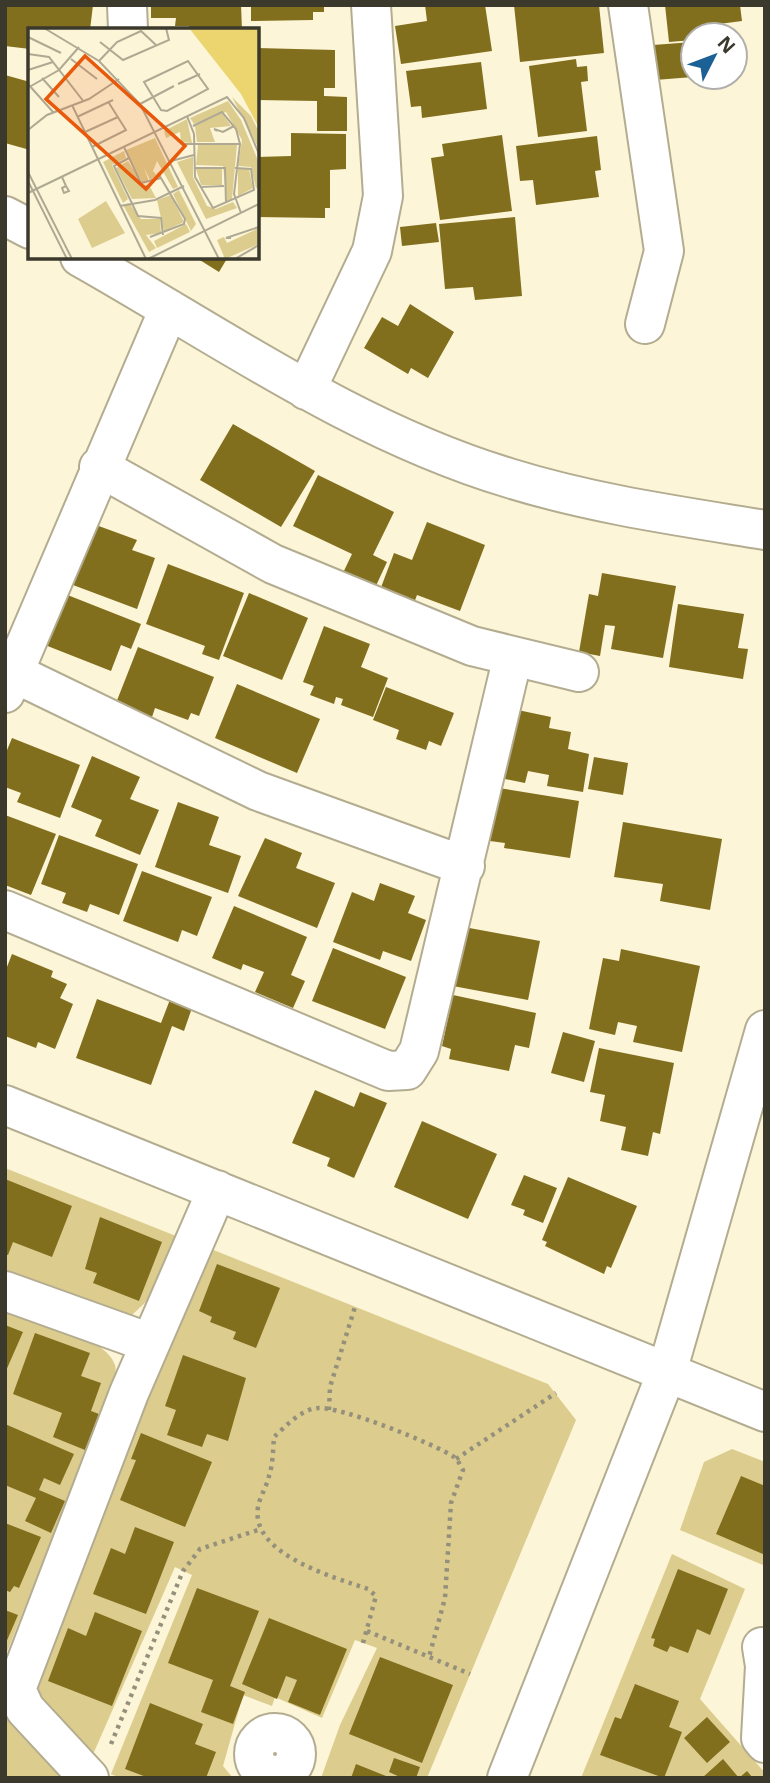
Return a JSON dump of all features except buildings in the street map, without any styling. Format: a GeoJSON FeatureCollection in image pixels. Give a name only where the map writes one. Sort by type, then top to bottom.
{"type":"FeatureCollection","features":[{"type":"Feature","properties":{"kind":"street"},"geometry":{"type":"LineString","coordinates":[[127,5],[128,28]]}},
{"type":"Feature","properties":{"kind":"street"},"geometry":{"type":"LineString","coordinates":[[306,390],[372,251],[383,196],[371,5]]}},
{"type":"Feature","properties":{"kind":"street"},"geometry":{"type":"LineString","coordinates":[[628,5],[664,251],[645,324]]}},
{"type":"Feature","properties":{"kind":"street"},"geometry":{"type":"LineString","coordinates":[[5,216],[28,228]]}},
{"type":"Feature","properties":{"kind":"street"},"geometry":{"type":"LineString","coordinates":[[82,259],[306,390],[382,429],[508,478],[629,508],[765,530]]}},
{"type":"Feature","properties":{"kind":"street"},"geometry":{"type":"LineString","coordinates":[[169,309],[99,467],[10,683],[258,791],[465,866]]}},
{"type":"Feature","properties":{"kind":"street"},"geometry":{"type":"LineString","coordinates":[[99,467],[274,564],[472,646],[579,672]]}},
{"type":"Feature","properties":{"kind":"street"},"geometry":{"type":"LineString","coordinates":[[5,910],[388,1070],[407,1070],[419,1051],[513,656]]}},
{"type":"Feature","properties":{"kind":"street"},"geometry":{"type":"LineString","coordinates":[[507,1778],[667,1372],[765,1030]]}},
{"type":"Feature","properties":{"kind":"street"},"geometry":{"type":"LineString","coordinates":[[5,1105],[765,1412]]}},
{"type":"Feature","properties":{"kind":"street"},"geometry":{"type":"LineString","coordinates":[[88,1778],[25,1709],[16,1689],[150,1343],[217,1190]]}},
{"type":"Feature","properties":{"kind":"street"},"geometry":{"type":"LineString","coordinates":[[5,1291],[150,1343]]}},
{"type":"Feature","properties":{"kind":"street"},"geometry":{"type":"LineString","coordinates":[[764,1638],[761,1738],[765,1743]]}},
{"type":"Feature","properties":{"kind":"path"},"geometry":{"type":"LineString","coordinates":[[329,1409],[331,1387],[355,1307]]}},
{"type":"Feature","properties":{"kind":"path"},"geometry":{"type":"LineString","coordinates":[[456,1459],[555,1393]]}},
{"type":"Feature","properties":{"kind":"path"},"geometry":{"type":"LineString","coordinates":[[363,1643],[376,1596],[368,1589],[284,1554],[270,1543],[261,1529],[258,1507],[270,1474],[274,1437],[293,1420],[317,1407],[348,1413],[436,1447],[456,1459],[463,1470],[451,1503],[445,1598],[429,1657]]}},
{"type":"Feature","properties":{"kind":"path"},"geometry":{"type":"LineString","coordinates":[[88,1778],[101,1766],[183,1571],[200,1549],[261,1529]]}},
{"type":"Feature","properties":{"kind":"path"},"geometry":{"type":"LineString","coordinates":[[367,1631],[470,1674]]}},
{"type":"Feature","properties":{"kind":"shaded area"},"geometry":{"type":"Polygon","coordinates":[[[5,1168],[176,1236],[149,1299],[132,1315],[107,1312],[5,1271],[5,1168]]]}},
{"type":"Feature","properties":{"kind":"shaded area"},"geometry":{"type":"Polygon","coordinates":[[[206,1247],[548,1384],[576,1420],[427,1778],[321,1778],[340,1725],[377,1648],[355,1640],[322,1718],[275,1697],[272,1706],[243,1695],[223,1766],[233,1778],[120,1778],[111,1774],[192,1575],[175,1567],[91,1759],[40,1701],[34,1689],[206,1247]]]}},
{"type":"Feature","properties":{"kind":"shaded area"},"geometry":{"type":"Polygon","coordinates":[[[5,1308],[84,1337],[109,1355],[116,1370],[113,1386],[5,1657],[5,1308]]]}},
{"type":"Feature","properties":{"kind":"shaded area"},"geometry":{"type":"Polygon","coordinates":[[[732,1449],[765,1462],[765,1566],[680,1530],[704,1462],[732,1449]]]}},
{"type":"Feature","properties":{"kind":"shaded area"},"geometry":{"type":"Polygon","coordinates":[[[672,1554],[745,1589],[700,1699],[765,1773],[765,1778],[581,1778],[672,1554]]]}},
{"type":"Feature","properties":{"kind":"shaded area"},"geometry":{"type":"Polygon","coordinates":[[[5,1711],[64,1778],[5,1778],[5,1711]]]}}]}
